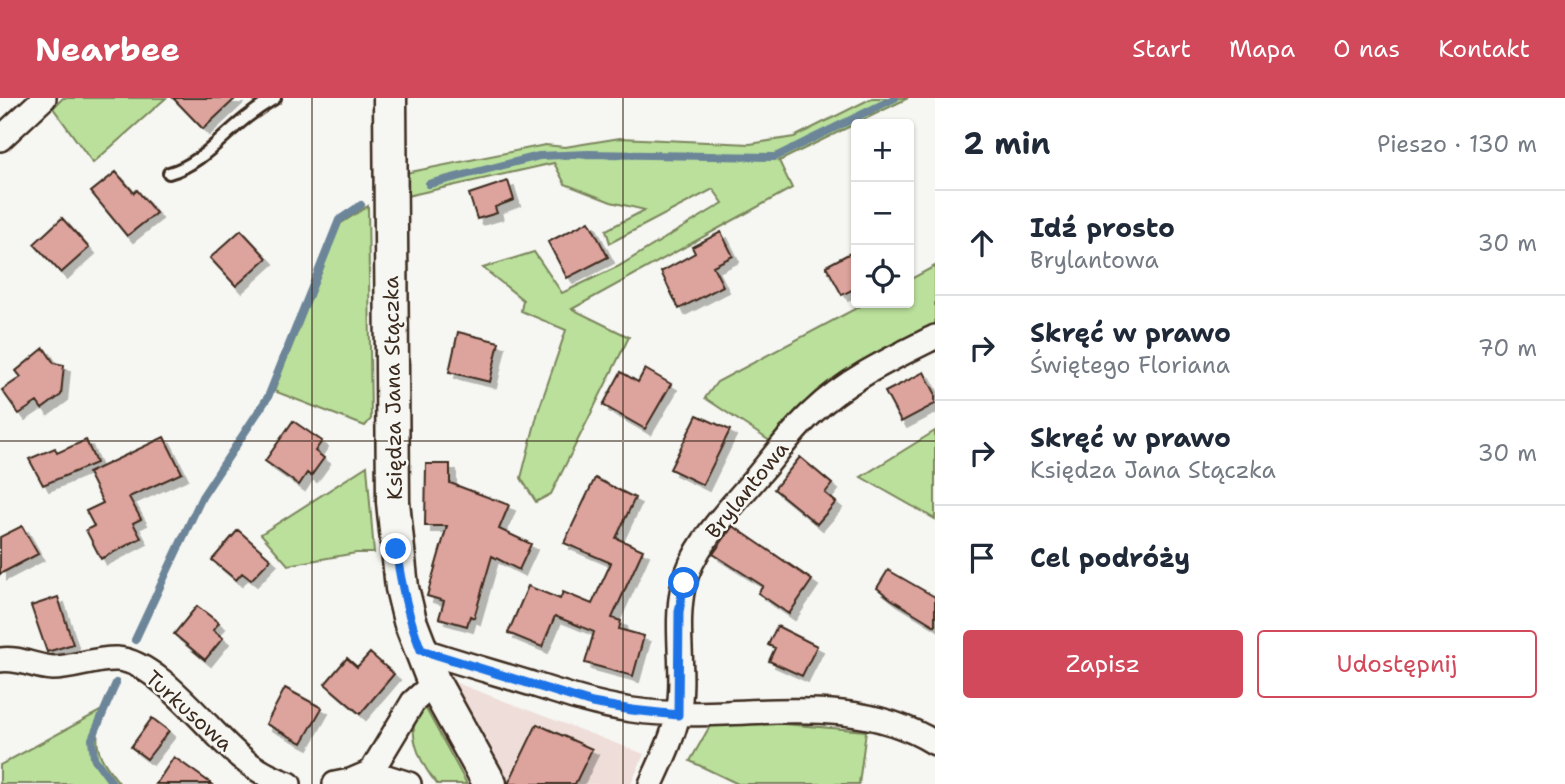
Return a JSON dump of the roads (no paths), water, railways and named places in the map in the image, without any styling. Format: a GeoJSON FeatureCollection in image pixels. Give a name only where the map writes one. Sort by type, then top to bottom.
{"type":"FeatureCollection","features":[{"type":"Feature","properties":{"kind":"street"},"geometry":{"type":"LineString","coordinates":[[0,139],[44,98]]}},
{"type":"Feature","properties":{"kind":"street","name":"Księdza Jana Stączka"},"geometry":{"type":"LineString","coordinates":[[390,98],[393,502],[402,588],[410,621],[434,683],[490,784]]}},
{"type":"Feature","properties":{"kind":"street","name":"Brylantowa"},"geometry":{"type":"LineString","coordinates":[[678,715],[679,612],[684,583],[694,559],[710,534],[813,411],[874,369],[935,337]]}},
{"type":"Feature","properties":{"kind":"street"},"geometry":{"type":"LineString","coordinates":[[421,650],[592,703],[678,715],[775,710],[858,715],[915,730],[935,743]]}},
{"type":"Feature","properties":{"kind":"street","name":"Turkusowa"},"geometry":{"type":"LineString","coordinates":[[0,660],[11,658],[51,668],[75,667],[118,659],[138,666],[161,680],[236,754],[258,771],[289,784]]}},
{"type":"Feature","properties":{"kind":"street"},"geometry":{"type":"LineString","coordinates":[[335,784],[371,772],[413,702],[434,683]]}},
{"type":"Feature","properties":{"kind":"street"},"geometry":{"type":"LineString","coordinates":[[651,784],[678,715]]}},
{"type":"Feature","properties":{"kind":"street"},"geometry":{"type":"LineString","coordinates":[[371,772],[409,784]]}},
{"type":"Feature","properties":{"kind":"lane"},"geometry":{"type":"LineString","coordinates":[[169,173],[181,170],[201,156],[246,118],[275,98]]}},
{"type":"Feature","properties":{"kind":"waterway"},"geometry":{"type":"LineString","coordinates":[[429,184],[539,156],[588,154],[775,157],[895,98]]}},
{"type":"Feature","properties":{"kind":"waterway"},"geometry":{"type":"LineString","coordinates":[[135,640],[202,497],[268,397],[339,220],[361,205]]}},
{"type":"Feature","properties":{"kind":"waterway"},"geometry":{"type":"LineString","coordinates":[[113,784],[94,758],[92,739],[116,683]]}}]}
